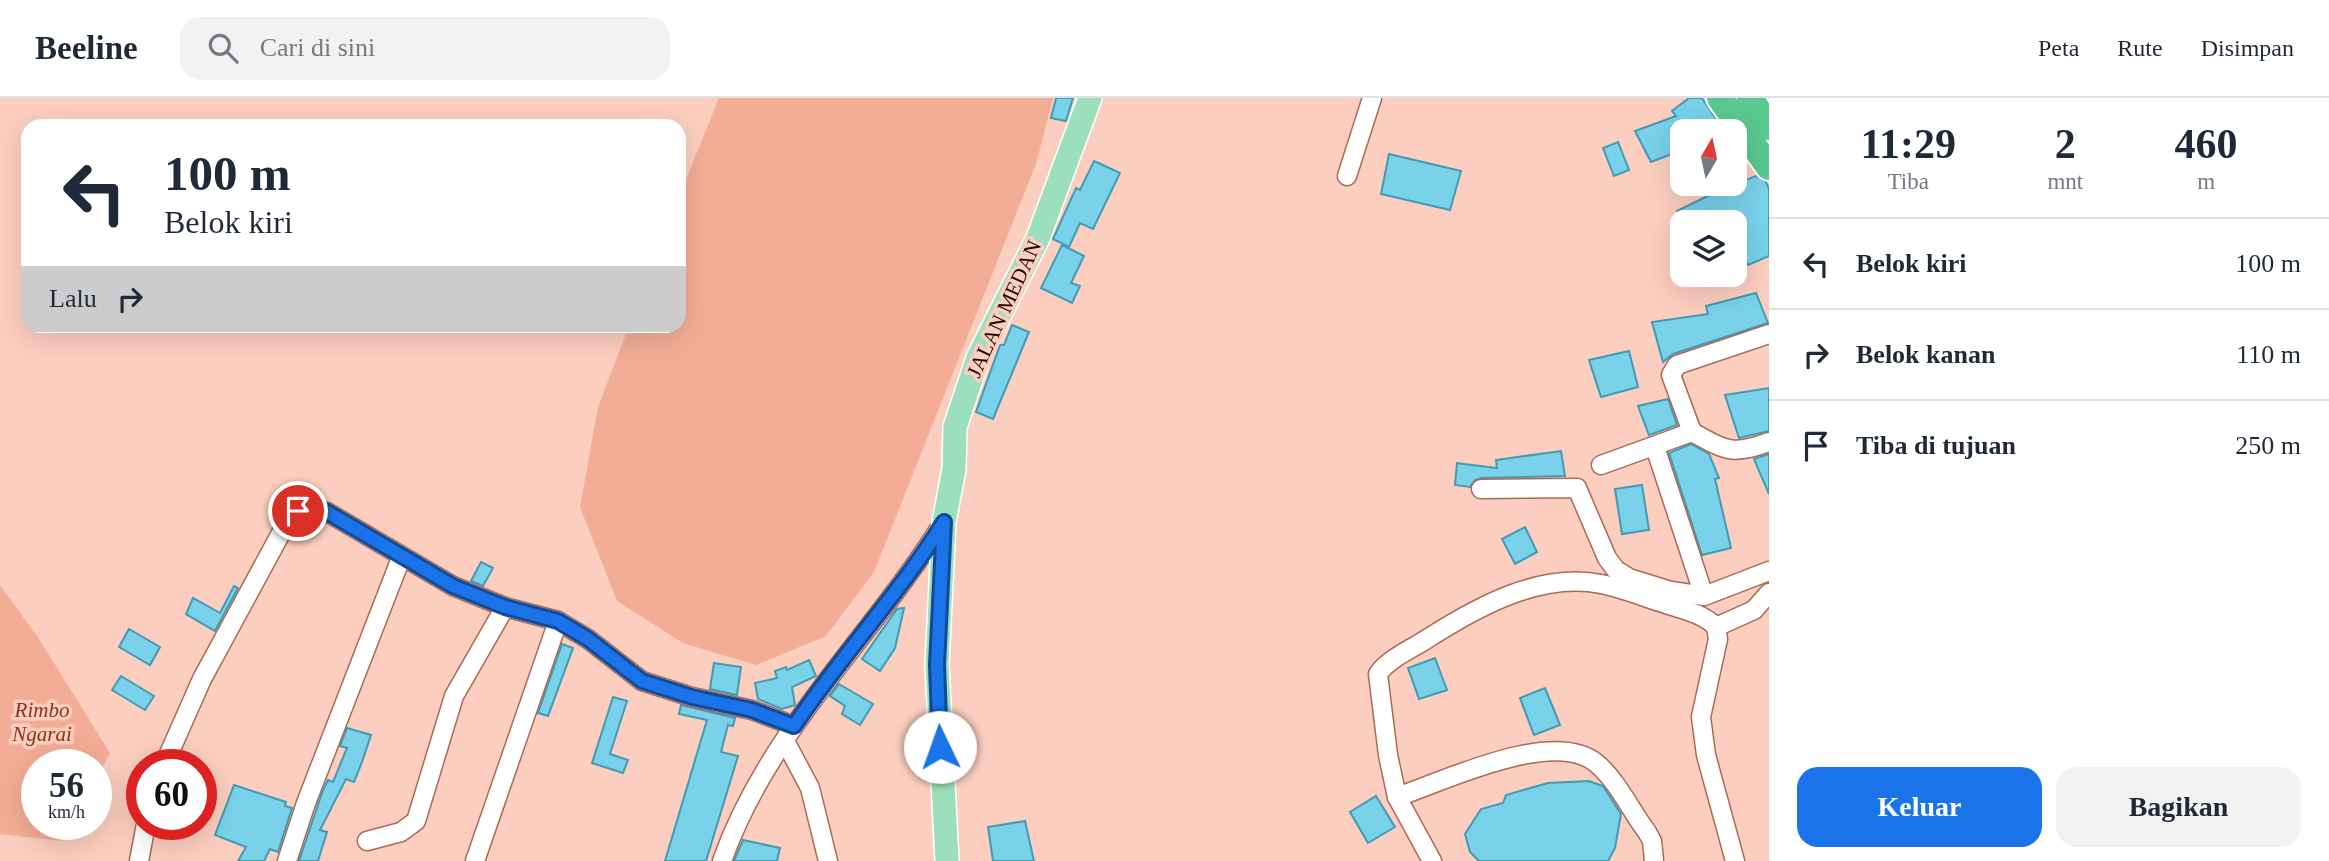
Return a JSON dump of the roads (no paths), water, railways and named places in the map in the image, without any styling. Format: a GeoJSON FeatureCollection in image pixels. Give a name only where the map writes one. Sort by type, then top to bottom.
{"type":"FeatureCollection","features":[{"type":"Feature","properties":{"kind":"highway"},"geometry":{"type":"LineString","coordinates":[[1720,98],[1769,167]]}},
{"type":"Feature","properties":{"kind":"highway"},"geometry":{"type":"LineString","coordinates":[[1750,98],[1769,127]]}},
{"type":"Feature","properties":{"kind":"main road","name":"JALAN MEDAN"},"geometry":{"type":"LineString","coordinates":[[947,861],[937,665],[944,522],[954,469],[955,427],[978,358],[1038,238],[1090,98]]}},
{"type":"Feature","properties":{"kind":"street"},"geometry":{"type":"LineString","coordinates":[[1347,176],[1372,98]]}},
{"type":"Feature","properties":{"kind":"street"},"geometry":{"type":"LineString","coordinates":[[1769,334],[1674,368],[1671,380],[1692,432],[1731,451],[1747,450],[1769,442]]}},
{"type":"Feature","properties":{"kind":"street"},"geometry":{"type":"LineString","coordinates":[[1601,465],[1692,432]]}},
{"type":"Feature","properties":{"kind":"street"},"geometry":{"type":"LineString","coordinates":[[1656,447],[1704,596]]}},
{"type":"Feature","properties":{"kind":"street"},"geometry":{"type":"LineString","coordinates":[[1481,489],[1577,488],[1607,558],[1616,570],[1660,588],[1704,596],[1769,571]]}},
{"type":"Feature","properties":{"kind":"street"},"geometry":{"type":"LineString","coordinates":[[171,749],[202,679],[289,520],[298,511],[316,508],[453,586],[505,607],[558,621],[650,684],[692,697],[752,710],[789,733],[810,788],[828,861]]}},
{"type":"Feature","properties":{"kind":"street"},"geometry":{"type":"LineString","coordinates":[[722,861],[744,803],[789,733],[834,669],[889,603],[944,522]]}},
{"type":"Feature","properties":{"kind":"street"},"geometry":{"type":"LineString","coordinates":[[287,861],[306,803],[401,558]]}},
{"type":"Feature","properties":{"kind":"street"},"geometry":{"type":"LineString","coordinates":[[1432,861],[1397,797],[1377,678],[1382,669],[1445,628],[1514,593],[1578,581],[1602,584],[1706,618],[1716,627],[1718,639],[1701,717],[1706,755],[1735,861]]}},
{"type":"Feature","properties":{"kind":"street"},"geometry":{"type":"LineString","coordinates":[[1716,627],[1762,611],[1769,593]]}},
{"type":"Feature","properties":{"kind":"street"},"geometry":{"type":"LineString","coordinates":[[367,841],[401,832],[416,821],[454,696],[505,607]]}},
{"type":"Feature","properties":{"kind":"street"},"geometry":{"type":"LineString","coordinates":[[475,861],[558,621]]}},
{"type":"Feature","properties":{"kind":"street"},"geometry":{"type":"LineString","coordinates":[[1397,797],[1510,759],[1547,750],[1579,755],[1597,764],[1647,832],[1652,841],[1654,861]]}},
{"type":"Feature","properties":{"kind":"street"},"geometry":{"type":"LineString","coordinates":[[139,861],[143,840]]}},
{"type":"Feature","properties":{"kind":"park label","name":"Rimbo Ngarai"},"geometry":{"type":"Point","coordinates":[42,722]}}]}
